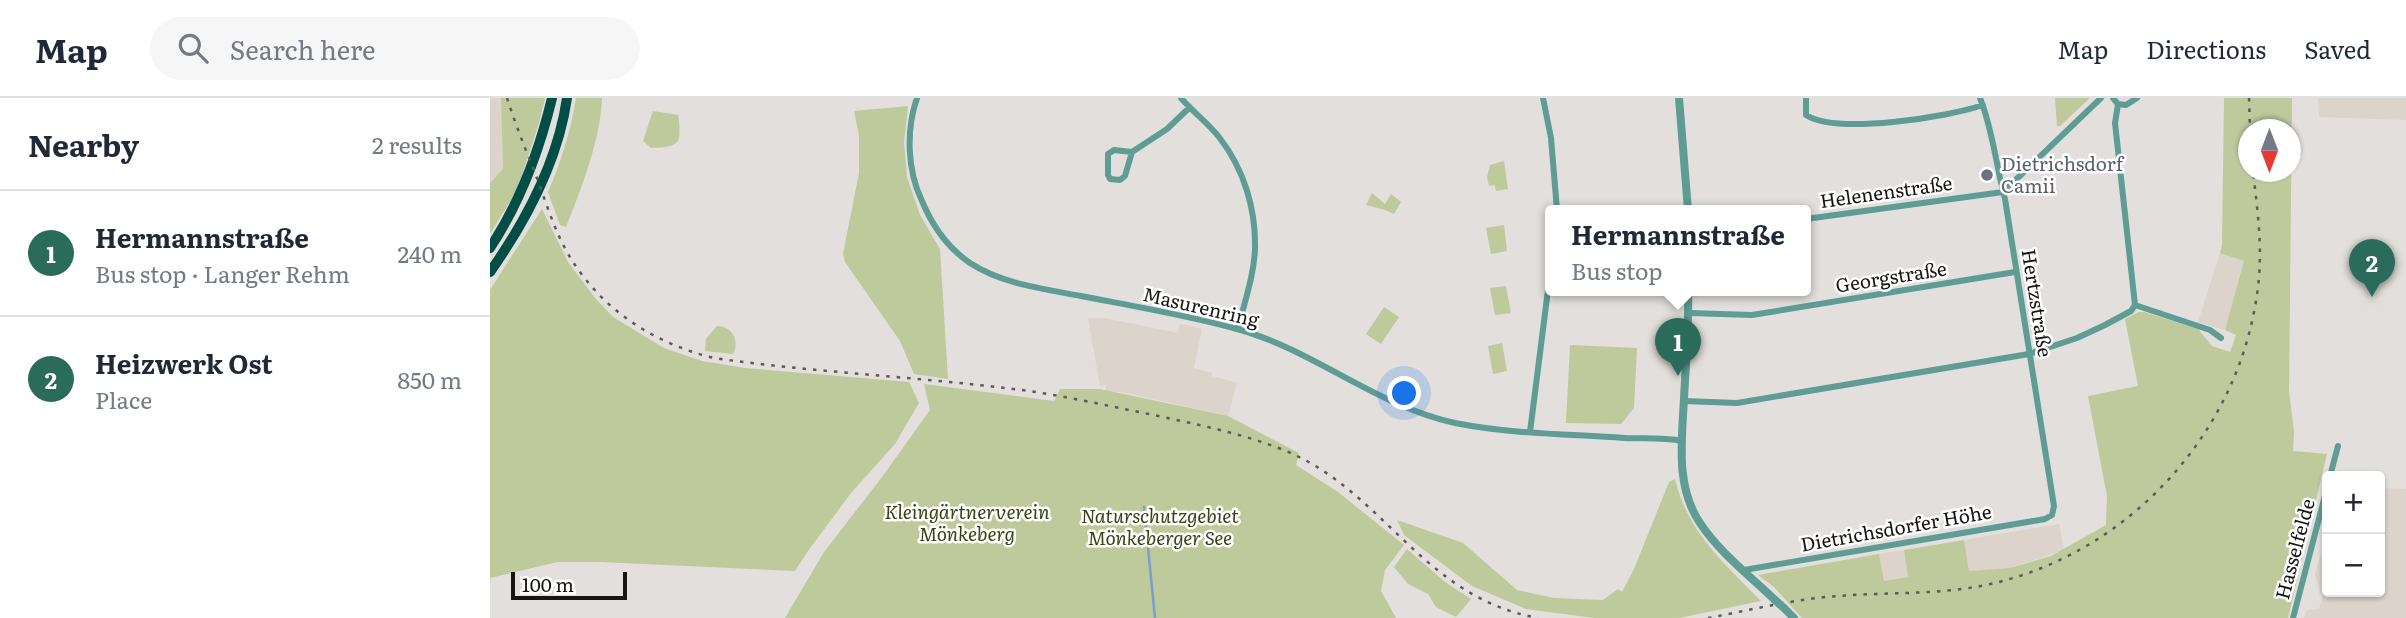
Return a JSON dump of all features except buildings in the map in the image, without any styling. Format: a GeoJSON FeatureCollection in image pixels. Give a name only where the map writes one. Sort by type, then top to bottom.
{"type":"FeatureCollection","features":[{"type":"Feature","properties":{"kind":"highway"},"geometry":{"type":"LineString","coordinates":[[490,248],[527,181],[552,98]]}},
{"type":"Feature","properties":{"kind":"highway"},"geometry":{"type":"LineString","coordinates":[[490,272],[515,236],[542,181],[556,143],[567,98]]}},
{"type":"Feature","properties":{"kind":"street","name":"Masurenring"},"geometry":{"type":"LineString","coordinates":[[917,98],[912,113],[910,144],[915,186],[928,216],[951,247],[970,263],[987,272],[1021,284],[1238,329],[1281,345],[1384,399],[1454,422],[1502,430],[1682,441]]}},
{"type":"Feature","properties":{"kind":"street"},"geometry":{"type":"LineString","coordinates":[[1181,98],[1205,121],[1229,151],[1246,184],[1250,199],[1255,250],[1238,329]]}},
{"type":"Feature","properties":{"kind":"street"},"geometry":{"type":"LineString","coordinates":[[1543,98],[1553,158],[1557,205]]}},
{"type":"Feature","properties":{"kind":"street"},"geometry":{"type":"LineString","coordinates":[[1679,98],[1688,205]]}},
{"type":"Feature","properties":{"kind":"street"},"geometry":{"type":"LineString","coordinates":[[1806,98],[1806,115],[1831,122],[1898,122],[1942,117],[1982,102]]}},
{"type":"Feature","properties":{"kind":"street"},"geometry":{"type":"LineString","coordinates":[[2003,192],[2101,98]]}},
{"type":"Feature","properties":{"kind":"street"},"geometry":{"type":"LineString","coordinates":[[1684,401],[1737,403],[2029,354],[2096,329],[2131,311],[2135,305],[2115,123],[2115,101],[2126,105],[2137,98]]}},
{"type":"Feature","properties":{"kind":"street","name":"Hertzstraße"},"geometry":{"type":"LineString","coordinates":[[1982,102],[2003,192],[2054,506],[2052,515]]}},
{"type":"Feature","properties":{"kind":"street"},"geometry":{"type":"LineString","coordinates":[[1132,152],[1125,176],[1120,180],[1110,179],[1108,154],[1114,150],[1132,152],[1167,129],[1189,108]]}},
{"type":"Feature","properties":{"kind":"street","name":"Helenenstraße"},"geometry":{"type":"LineString","coordinates":[[1811,218],[2003,192]]}},
{"type":"Feature","properties":{"kind":"street","name":"Georgstraße"},"geometry":{"type":"LineString","coordinates":[[1689,313],[1752,315],[2015,272]]}},
{"type":"Feature","properties":{"kind":"street"},"geometry":{"type":"LineString","coordinates":[[1530,432],[1547,296]]}},
{"type":"Feature","properties":{"kind":"street"},"geometry":{"type":"LineString","coordinates":[[1688,296],[1682,475],[1691,506],[1710,536],[1794,618]]}},
{"type":"Feature","properties":{"kind":"street"},"geometry":{"type":"LineString","coordinates":[[2135,305],[2210,330],[2221,338]]}},
{"type":"Feature","properties":{"kind":"street","name":"Hasselfelde"},"geometry":{"type":"LineString","coordinates":[[2331,471],[2338,446]]}},
{"type":"Feature","properties":{"kind":"street","name":"Hasselfelde"},"geometry":{"type":"LineString","coordinates":[[2294,618],[2322,508]]}},
{"type":"Feature","properties":{"kind":"street","name":"Dietrichsdorfer Höhe"},"geometry":{"type":"LineString","coordinates":[[1744,570],[2031,522],[2052,515]]}},
{"type":"Feature","properties":{"kind":"shaded area"},"geometry":{"type":"Polygon","coordinates":[[[490,98],[501,98],[503,169],[490,183],[490,98]]]}},
{"type":"Feature","properties":{"kind":"shaded area"},"geometry":{"type":"Polygon","coordinates":[[[2318,98],[2406,98],[2406,120],[2319,117],[2318,98]]]}},
{"type":"Feature","properties":{"kind":"shaded area"},"geometry":{"type":"Polygon","coordinates":[[[2220,253],[2244,261],[2225,330],[2198,322],[2220,253]]]}},
{"type":"Feature","properties":{"kind":"shaded area"},"geometry":{"type":"Polygon","coordinates":[[[1088,318],[1104,318],[1178,333],[1180,324],[1202,329],[1194,368],[1237,383],[1228,416],[1122,392],[1106,391],[1106,385],[1100,386],[1088,318]]]}},
{"type":"Feature","properties":{"kind":"shaded area"},"geometry":{"type":"Polygon","coordinates":[[[2385,488],[2406,489],[2406,618],[2304,618],[2307,610],[2319,609],[2322,597],[2385,597],[2385,488]]]}},
{"type":"Feature","properties":{"kind":"shaded area"},"geometry":{"type":"Polygon","coordinates":[[[2059,524],[2064,550],[2010,568],[1969,571],[1964,540],[2059,524]]]}},
{"type":"Feature","properties":{"kind":"shaded area"},"geometry":{"type":"Polygon","coordinates":[[[2322,549],[2322,594],[2315,575],[2322,549]]]}},
{"type":"Feature","properties":{"kind":"shaded area"},"geometry":{"type":"Polygon","coordinates":[[[1904,550],[1908,577],[1884,581],[1879,554],[1904,550]]]}},
{"type":"Feature","properties":{"kind":"green space"},"geometry":{"type":"Polygon","coordinates":[[[501,98],[545,98],[517,190],[490,234],[490,183],[503,169],[501,98]]]}},
{"type":"Feature","properties":{"kind":"green space"},"geometry":{"type":"Polygon","coordinates":[[[576,98],[602,98],[601,114],[584,180],[566,227],[560,225],[548,192],[565,146],[576,98]]]}},
{"type":"Feature","properties":{"kind":"green space"},"geometry":{"type":"Polygon","coordinates":[[[2055,98],[2090,98],[2057,126],[2055,98]]]}},
{"type":"Feature","properties":{"kind":"green space"},"geometry":{"type":"Polygon","coordinates":[[[2224,98],[2292,98],[2292,119],[2238,119],[2238,182],[2291,182],[2289,391],[2294,431],[2293,451],[2327,454],[2288,618],[1802,618],[1774,587],[1758,575],[1879,554],[1884,581],[1908,577],[1904,550],[1964,540],[1969,571],[2010,568],[2051,556],[2106,525],[2107,496],[2088,396],[2138,386],[2125,319],[2139,312],[2198,329],[2212,346],[2230,352],[2236,335],[2225,330],[2244,261],[2220,253],[2224,98]]]}},
{"type":"Feature","properties":{"kind":"green space"},"geometry":{"type":"Polygon","coordinates":[[[908,106],[904,142],[907,177],[920,215],[940,249],[948,379],[914,374],[900,341],[845,262],[843,254],[859,173],[859,136],[854,111],[908,106]]]}},
{"type":"Feature","properties":{"kind":"green space"},"geometry":{"type":"Polygon","coordinates":[[[653,111],[678,115],[679,138],[673,145],[651,148],[643,141],[653,111]]]}},
{"type":"Feature","properties":{"kind":"green space"},"geometry":{"type":"Polygon","coordinates":[[[1504,161],[1508,189],[1496,191],[1495,185],[1489,186],[1487,177],[1490,165],[1504,161]]]}},
{"type":"Feature","properties":{"kind":"green space"},"geometry":{"type":"Polygon","coordinates":[[[1372,193],[1385,204],[1391,194],[1401,202],[1394,214],[1366,205],[1372,193]]]}},
{"type":"Feature","properties":{"kind":"green space"},"geometry":{"type":"Polygon","coordinates":[[[542,209],[568,262],[595,298],[613,317],[664,348],[702,361],[745,368],[909,382],[919,403],[895,444],[851,493],[795,571],[557,562],[490,578],[490,290],[542,209]]]}},
{"type":"Feature","properties":{"kind":"green space"},"geometry":{"type":"Polygon","coordinates":[[[1504,225],[1507,251],[1491,254],[1486,228],[1504,225]]]}},
{"type":"Feature","properties":{"kind":"green space"},"geometry":{"type":"Polygon","coordinates":[[[1506,286],[1511,313],[1495,315],[1490,288],[1506,286]]]}},
{"type":"Feature","properties":{"kind":"green space"},"geometry":{"type":"Polygon","coordinates":[[[1384,307],[1399,317],[1381,344],[1366,334],[1384,307]]]}},
{"type":"Feature","properties":{"kind":"green space"},"geometry":{"type":"Polygon","coordinates":[[[717,326],[727,328],[733,335],[736,344],[733,354],[705,351],[706,339],[717,326]]]}},
{"type":"Feature","properties":{"kind":"green space"},"geometry":{"type":"Polygon","coordinates":[[[1502,343],[1507,371],[1493,374],[1488,346],[1502,343]]]}},
{"type":"Feature","properties":{"kind":"green space"},"geometry":{"type":"Polygon","coordinates":[[[1570,345],[1637,348],[1634,408],[1621,424],[1566,423],[1570,345]]]}},
{"type":"Feature","properties":{"kind":"green space"},"geometry":{"type":"Polygon","coordinates":[[[924,384],[1054,401],[1060,389],[1100,389],[1228,416],[1299,453],[1296,465],[1338,492],[1404,545],[1385,570],[1381,591],[1396,618],[785,618],[824,552],[930,410],[924,384]]]}},
{"type":"Feature","properties":{"kind":"green space"},"geometry":{"type":"Polygon","coordinates":[[[1675,479],[1681,498],[1698,531],[1721,560],[1761,601],[1679,618],[1594,618],[1526,609],[1472,586],[1404,535],[1397,520],[1463,543],[1517,590],[1554,598],[1603,600],[1618,589],[1622,592],[1669,482],[1675,479]]]}},
{"type":"Feature","properties":{"kind":"green space"},"geometry":{"type":"Polygon","coordinates":[[[1407,549],[1445,582],[1471,599],[1456,617],[1436,607],[1428,594],[1408,584],[1394,567],[1407,549]]]}},
{"type":"Feature","properties":{"kind":"waterway"},"geometry":{"type":"LineString","coordinates":[[1144,507],[1155,618]]}},
{"type":"Feature","properties":{"kind":"railway"},"geometry":{"type":"LineString","coordinates":[[507,98],[553,223],[567,252],[580,272],[611,306],[649,333],[669,343],[714,358],[1029,391],[1149,414],[1252,439],[1286,451],[1320,469],[1351,491],[1433,567],[1464,589],[1498,606],[1538,618]]}},
{"type":"Feature","properties":{"kind":"railway"},"geometry":{"type":"LineString","coordinates":[[2249,98],[2250,119]]}},
{"type":"Feature","properties":{"kind":"railway"},"geometry":{"type":"LineString","coordinates":[[1708,618],[1822,597],[1931,592],[1986,585],[2039,569],[2088,545],[2133,513],[2172,475],[2205,432],[2231,384],[2250,332],[2259,277],[2254,182]]}},
{"type":"Feature","properties":{"kind":"place","name":"Dietrichsdorf Camii"},"geometry":{"type":"Point","coordinates":[1987,175]}},
{"type":"Feature","properties":{"kind":"place","name":"Heizwerk Ost"},"geometry":{"type":"Point","coordinates":[2372,297]}},
{"type":"Feature","properties":{"kind":"place","name":"Hermannstraße"},"geometry":{"type":"Point","coordinates":[1678,376]}},
{"type":"Feature","properties":{"kind":"park label","name":"Kleingärtnerverein Mönkeberg"},"geometry":{"type":"Point","coordinates":[967,523]}},
{"type":"Feature","properties":{"kind":"park label","name":"Naturschutzgebiet Mönkeberger See"},"geometry":{"type":"Point","coordinates":[1160,527]}}]}
